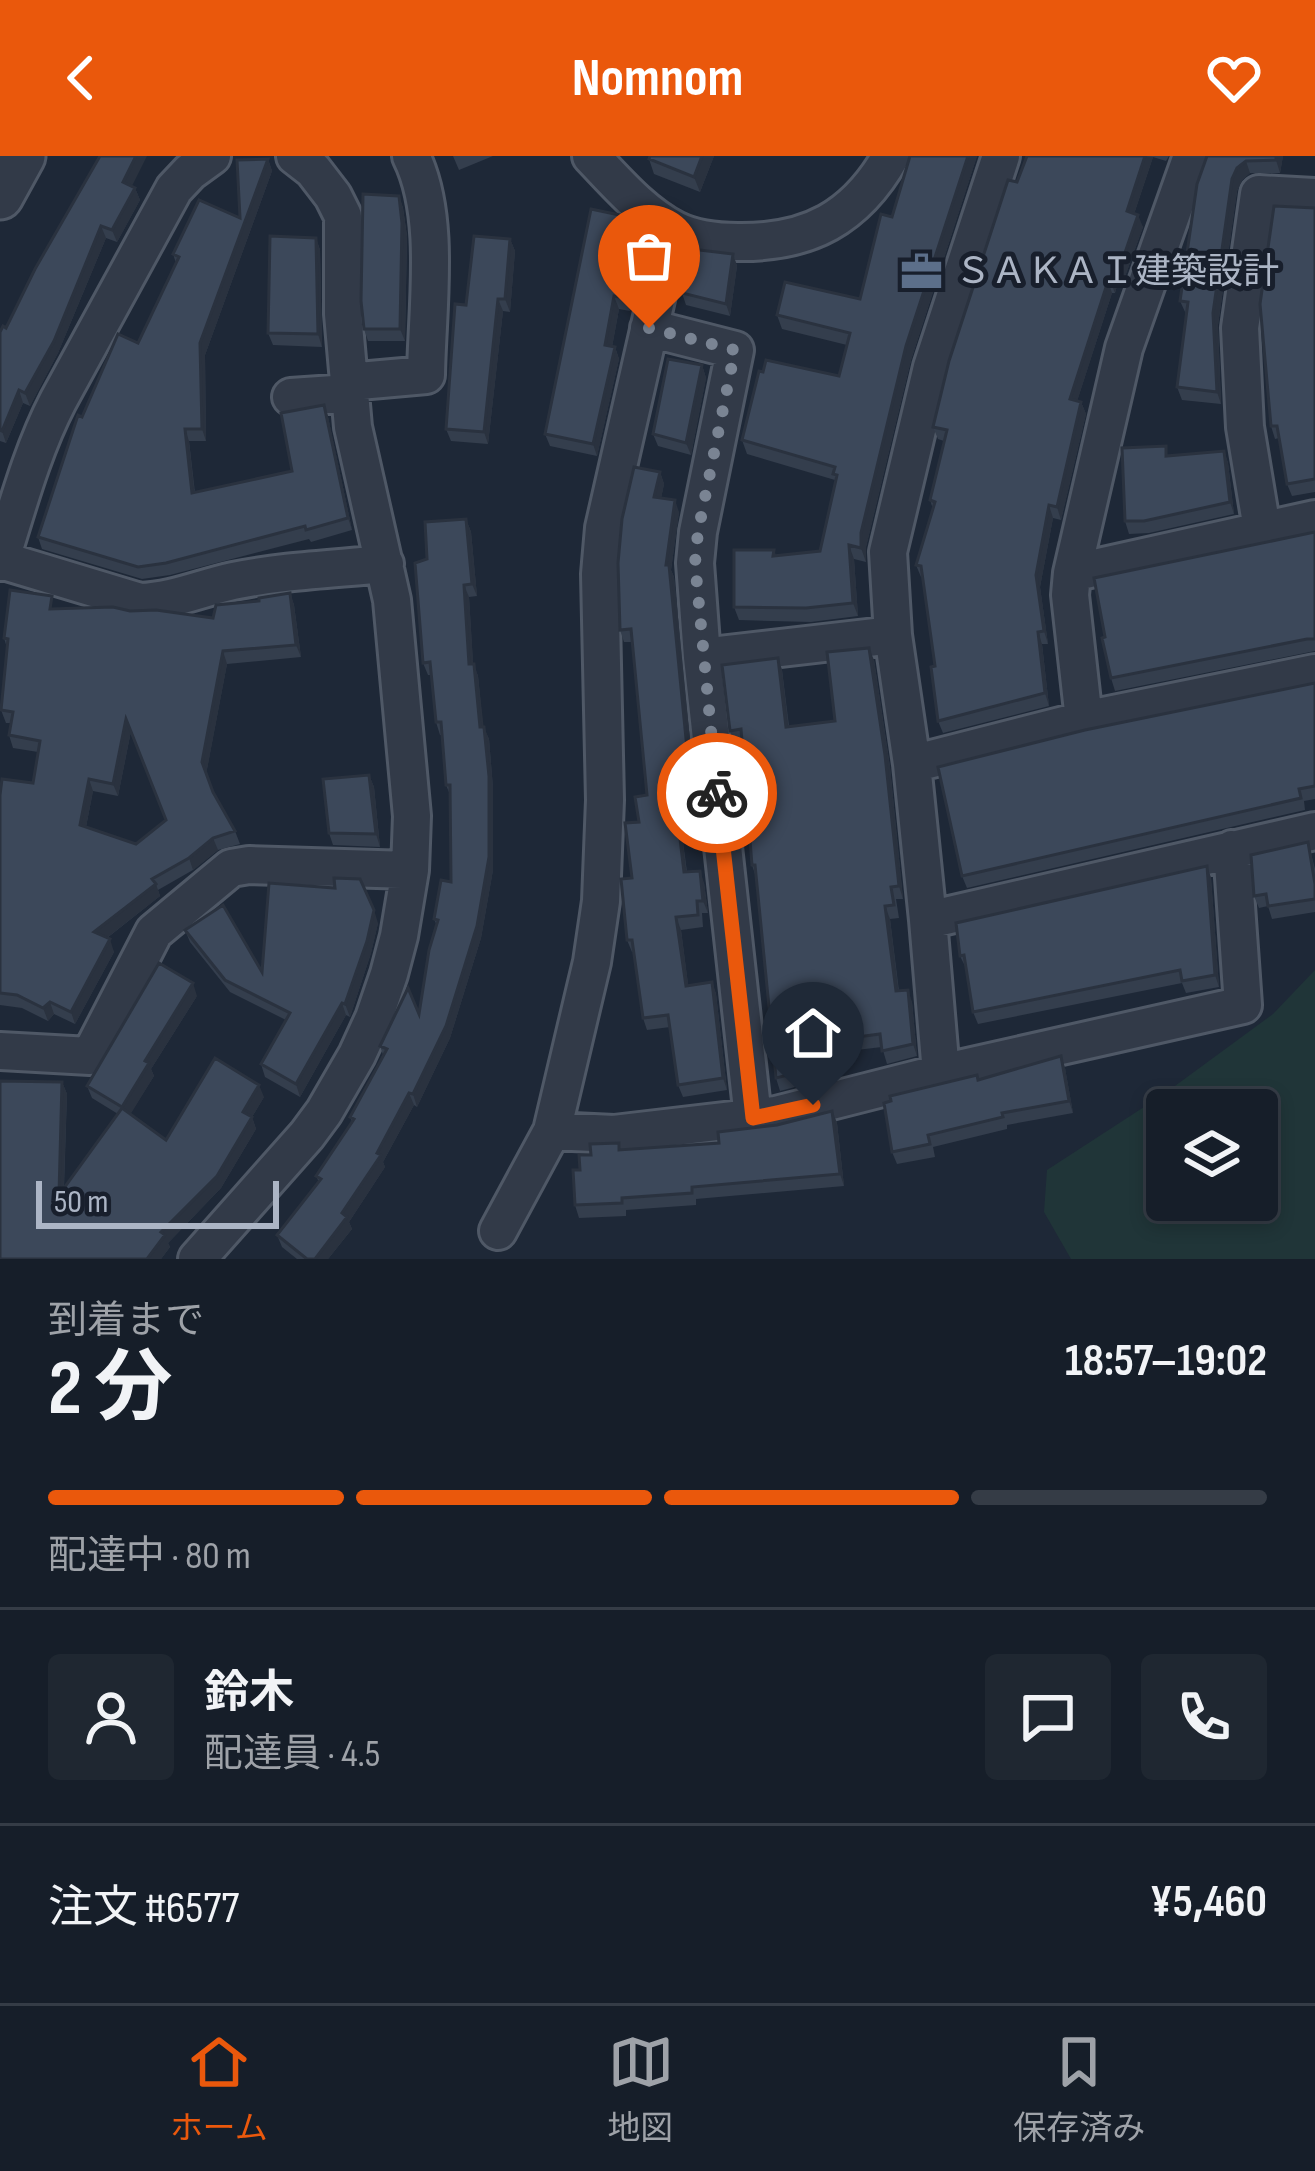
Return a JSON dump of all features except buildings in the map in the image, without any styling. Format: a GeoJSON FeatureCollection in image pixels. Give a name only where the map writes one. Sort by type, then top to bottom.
{"type":"FeatureCollection","features":[{"type":"Feature","properties":{"kind":"street"},"geometry":{"type":"LineString","coordinates":[[0,196],[22,156]]}},
{"type":"Feature","properties":{"kind":"street"},"geometry":{"type":"LineString","coordinates":[[212,156],[174,189],[58,401],[0,561],[140,602],[163,601],[258,577],[385,564]]}},
{"type":"Feature","properties":{"kind":"street"},"geometry":{"type":"LineString","coordinates":[[197,1259],[307,1135],[357,1055],[394,955],[410,870],[412,816],[392,600],[353,427],[343,314],[343,216],[313,170],[295,156]]}},
{"type":"Feature","properties":{"kind":"street"},"geometry":{"type":"LineString","coordinates":[[291,398],[426,375],[429,224],[411,156]]}},
{"type":"Feature","properties":{"kind":"street"},"geometry":{"type":"LineString","coordinates":[[590,156],[636,202],[672,229],[729,242],[770,242],[828,225],[855,203],[891,156]]}},
{"type":"Feature","properties":{"kind":"street"},"geometry":{"type":"LineString","coordinates":[[941,1072],[888,553],[932,367],[1001,156]]}},
{"type":"Feature","properties":{"kind":"street"},"geometry":{"type":"LineString","coordinates":[[1084,720],[1070,595],[1072,573],[1124,348],[1192,156]]}},
{"type":"Feature","properties":{"kind":"street"},"geometry":{"type":"LineString","coordinates":[[1262,530],[1245,428],[1240,328],[1259,194],[1315,197]]}},
{"type":"Feature","properties":{"kind":"street"},"geometry":{"type":"LineString","coordinates":[[498,1231],[552,1131],[592,962],[601,902],[605,800],[600,574],[604,528],[672,229]]}},
{"type":"Feature","properties":{"kind":"street"},"geometry":{"type":"LineString","coordinates":[[649,328],[735,350],[695,563],[753,1118]]}},
{"type":"Feature","properties":{"kind":"street"},"geometry":{"type":"LineString","coordinates":[[1072,573],[1315,519]]}},
{"type":"Feature","properties":{"kind":"street"},"geometry":{"type":"LineString","coordinates":[[702,657],[893,635]]}},
{"type":"Feature","properties":{"kind":"street"},"geometry":{"type":"LineString","coordinates":[[911,764],[1084,720],[1315,673]]}},
{"type":"Feature","properties":{"kind":"street"},"geometry":{"type":"LineString","coordinates":[[928,920],[1315,831]]}},
{"type":"Feature","properties":{"kind":"street"},"geometry":{"type":"LineString","coordinates":[[552,1131],[614,1134],[753,1118],[1243,1005],[1232,850]]}},
{"type":"Feature","properties":{"kind":"street"},"geometry":{"type":"LineString","coordinates":[[0,1051],[90,1056],[154,932],[231,868],[410,870]]}},
{"type":"Feature","properties":{"kind":"green space"},"geometry":{"type":"Polygon","coordinates":[[[1315,970],[1315,1259],[1071,1259],[1044,1212],[1047,1170],[1146,1106],[1146,1221],[1278,1221],[1278,1089],[1171,1089],[1273,1014],[1315,970]]]}},
{"type":"Feature","properties":{"kind":"way so far"},"geometry":{"type":"LineString","coordinates":[[649,328],[735,350],[695,563],[717,793]]}},
{"type":"Feature","properties":{"kind":"place","name":"ＳＡＫＡＩ建築設計"},"geometry":{"type":"Point","coordinates":[921,272]}},
{"type":"Feature","properties":{"kind":"route"},"geometry":{"type":"LineString","coordinates":[[717,793],[753,1118],[813,1105]]}}]}
